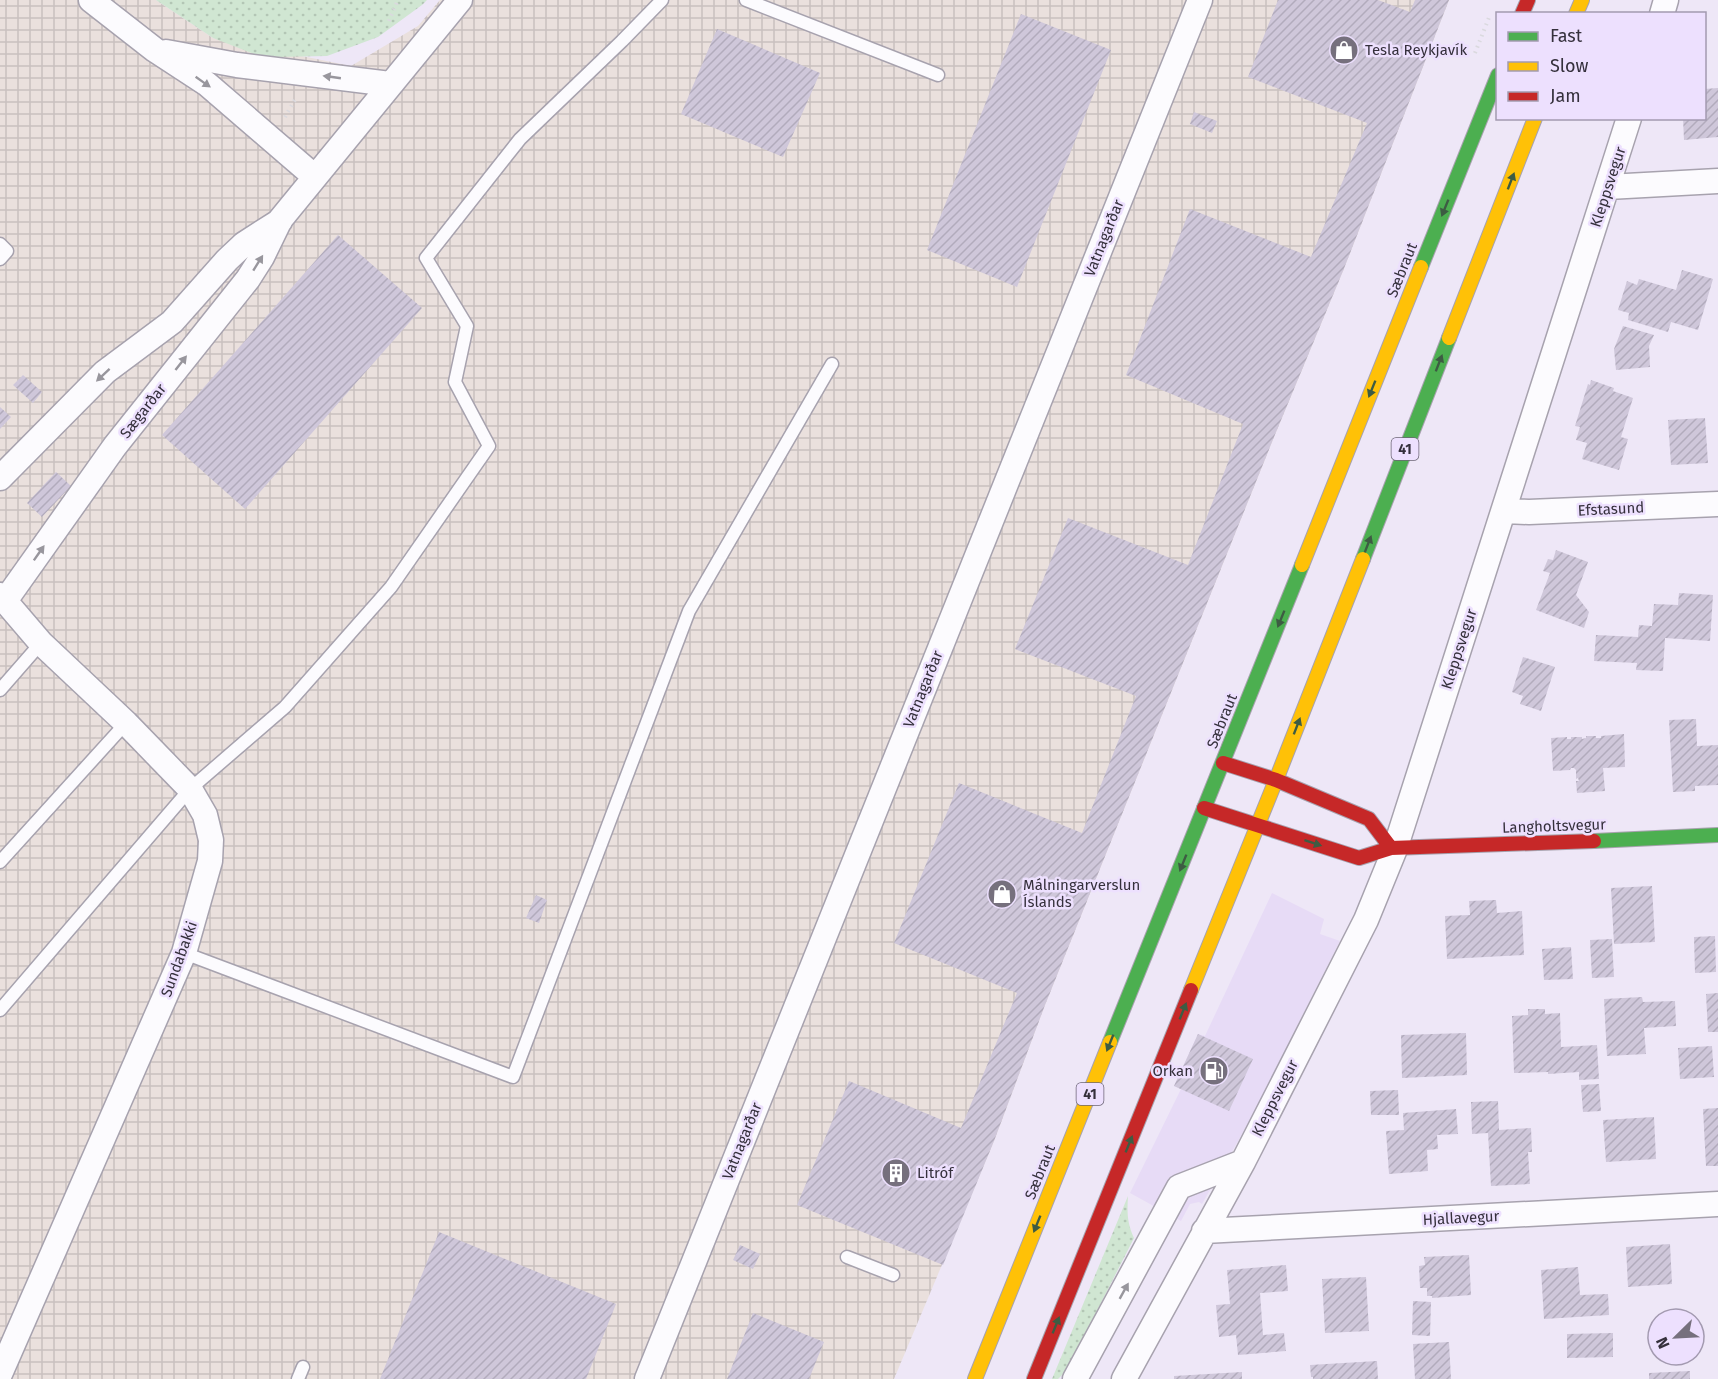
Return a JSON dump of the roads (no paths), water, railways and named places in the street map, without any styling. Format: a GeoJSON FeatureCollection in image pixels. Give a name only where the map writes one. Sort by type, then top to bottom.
{"type":"FeatureCollection","features":[{"type":"Feature","properties":{"kind":"main road","name":"Sæbraut"},"geometry":{"type":"LineString","coordinates":[[975,1379],[1496,78]]}},
{"type":"Feature","properties":{"kind":"main road","name":"41"},"geometry":{"type":"LineString","coordinates":[[1034,1379],[1258,826],[1534,120]]}},
{"type":"Feature","properties":{"kind":"main road"},"geometry":{"type":"LineString","coordinates":[[1223,763],[1276,780],[1369,819],[1393,848]]}},
{"type":"Feature","properties":{"kind":"main road","name":"Langholtsvegur"},"geometry":{"type":"LineString","coordinates":[[1204,808],[1359,858],[1393,848],[1718,835]]}},
{"type":"Feature","properties":{"kind":"street"},"geometry":{"type":"LineString","coordinates":[[91,0],[155,50],[207,84],[315,177]]}},
{"type":"Feature","properties":{"kind":"street","name":"Sægarðar"},"geometry":{"type":"LineString","coordinates":[[2,598],[115,446],[248,279],[262,257],[280,220],[460,0]]}},
{"type":"Feature","properties":{"kind":"street","name":"Vatnagarðar"},"geometry":{"type":"LineString","coordinates":[[647,1379],[1200,0]]}},
{"type":"Feature","properties":{"kind":"street"},"geometry":{"type":"LineString","coordinates":[[155,50],[237,65],[390,84]]}},
{"type":"Feature","properties":{"kind":"street","name":"Kleppsvegur"},"geometry":{"type":"LineString","coordinates":[[1124,1379],[1243,1162],[1366,920],[1393,848],[1628,120]]}},
{"type":"Feature","properties":{"kind":"street"},"geometry":{"type":"LineString","coordinates":[[1608,187],[1718,181]]}},
{"type":"Feature","properties":{"kind":"street","name":"Sægarðar"},"geometry":{"type":"LineString","coordinates":[[0,478],[105,372],[172,322],[227,260],[244,244],[280,220]]}},
{"type":"Feature","properties":{"kind":"street","name":"Efstasund"},"geometry":{"type":"LineString","coordinates":[[1503,512],[1718,504]]}},
{"type":"Feature","properties":{"kind":"street","name":"Sundabakki"},"geometry":{"type":"LineString","coordinates":[[0,1374],[184,953],[210,861],[211,840],[205,815],[190,789],[126,723],[41,643],[2,598]]}},
{"type":"Feature","properties":{"kind":"street"},"geometry":{"type":"LineString","coordinates":[[1075,1379],[1179,1187],[1243,1162]]}},
{"type":"Feature","properties":{"kind":"street","name":"Hjallavegur"},"geometry":{"type":"LineString","coordinates":[[1204,1231],[1718,1204]]}},
{"type":"Feature","properties":{"kind":"lane"},"geometry":{"type":"LineString","coordinates":[[0,1010],[190,789],[285,707],[391,587],[489,446],[455,382],[467,326],[426,258],[520,139],[662,0]]}},
{"type":"Feature","properties":{"kind":"lane"},"geometry":{"type":"LineString","coordinates":[[746,0],[938,75]]}},
{"type":"Feature","properties":{"kind":"lane"},"geometry":{"type":"LineString","coordinates":[[0,244],[7,251],[0,259]]}},
{"type":"Feature","properties":{"kind":"lane"},"geometry":{"type":"LineString","coordinates":[[184,953],[513,1077],[689,611],[832,364]]}},
{"type":"Feature","properties":{"kind":"lane"},"geometry":{"type":"LineString","coordinates":[[0,690],[41,643]]}},
{"type":"Feature","properties":{"kind":"lane"},"geometry":{"type":"LineString","coordinates":[[0,862],[126,723]]}},
{"type":"Feature","properties":{"kind":"lane"},"geometry":{"type":"LineString","coordinates":[[847,1257],[893,1275]]}},
{"type":"Feature","properties":{"kind":"place","name":"Tesla Reykjavík"},"geometry":{"type":"Point","coordinates":[1344,50]}},
{"type":"Feature","properties":{"kind":"place","name":"Málningarverslun Íslands"},"geometry":{"type":"Point","coordinates":[1002,894]}},
{"type":"Feature","properties":{"kind":"place","name":"Orkan"},"geometry":{"type":"Point","coordinates":[1214,1071]}},
{"type":"Feature","properties":{"kind":"place","name":"Litróf"},"geometry":{"type":"Point","coordinates":[896,1173]}}]}
